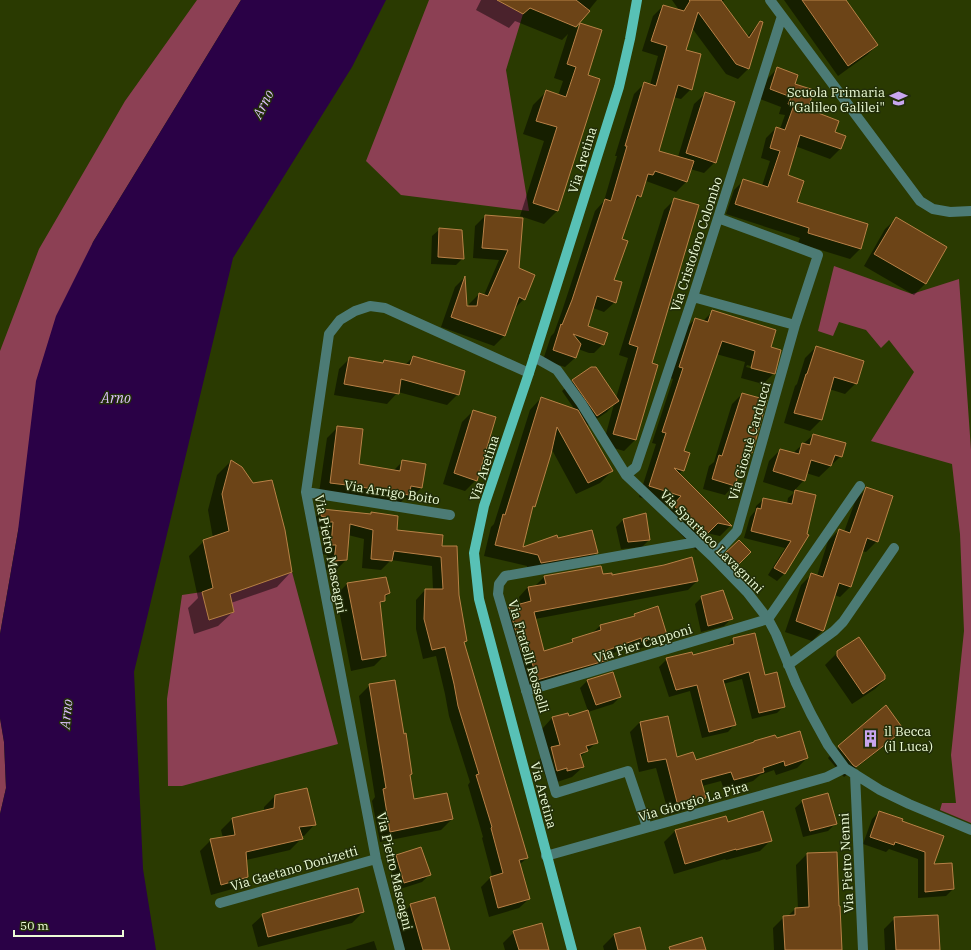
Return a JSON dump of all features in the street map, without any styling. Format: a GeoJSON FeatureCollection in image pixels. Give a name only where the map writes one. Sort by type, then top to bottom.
{"type":"FeatureCollection","features":[{"type":"Feature","properties":{"kind":"main road","name":"Via Aretina"},"geometry":{"type":"LineString","coordinates":[[572,950],[479,599],[474,553],[484,506],[529,373],[619,87],[637,0]]}},
{"type":"Feature","properties":{"kind":"street"},"geometry":{"type":"LineString","coordinates":[[770,0],[920,201],[933,209],[950,212],[971,211]]}},
{"type":"Feature","properties":{"kind":"street","name":"Via Cristoforo Colombo"},"geometry":{"type":"LineString","coordinates":[[626,475],[636,467],[693,297],[782,16]]}},
{"type":"Feature","properties":{"kind":"street","name":"Via Giosuè Carducci"},"geometry":{"type":"LineString","coordinates":[[713,556],[737,531],[795,325],[818,254],[718,218]]}},
{"type":"Feature","properties":{"kind":"street"},"geometry":{"type":"LineString","coordinates":[[693,297],[795,325]]}},
{"type":"Feature","properties":{"kind":"street","name":"Via Pietro Mascagni"},"geometry":{"type":"LineString","coordinates":[[400,950],[376,859],[306,492],[329,334],[340,320],[355,311],[370,306],[385,308],[529,373]]}},
{"type":"Feature","properties":{"kind":"street","name":"Via Spartaco Lavagnini"},"geometry":{"type":"LineString","coordinates":[[534,357],[557,370],[581,403],[626,475],[713,556],[747,592],[768,618],[808,708],[828,745],[845,768],[880,790],[971,830]]}},
{"type":"Feature","properties":{"kind":"street"},"geometry":{"type":"LineString","coordinates":[[768,618],[860,486]]}},
{"type":"Feature","properties":{"kind":"street","name":"Via Arrigo Boito"},"geometry":{"type":"LineString","coordinates":[[306,492],[450,515]]}},
{"type":"Feature","properties":{"kind":"street","name":"Via Fratelli Rosselli"},"geometry":{"type":"LineString","coordinates":[[647,827],[628,770],[556,793],[498,594],[499,584],[506,576],[697,542]]}},
{"type":"Feature","properties":{"kind":"street"},"geometry":{"type":"LineString","coordinates":[[788,665],[834,631],[843,622],[894,548]]}},
{"type":"Feature","properties":{"kind":"street","name":"Via Pier Capponi"},"geometry":{"type":"LineString","coordinates":[[526,691],[768,618]]}},
{"type":"Feature","properties":{"kind":"street","name":"Via Giorgio La Pira"},"geometry":{"type":"LineString","coordinates":[[546,856],[827,776],[845,768]]}},
{"type":"Feature","properties":{"kind":"street","name":"Via Pietro Nenni"},"geometry":{"type":"LineString","coordinates":[[855,774],[863,950]]}},
{"type":"Feature","properties":{"kind":"street","name":"Via Gaetano Donizetti"},"geometry":{"type":"LineString","coordinates":[[220,903],[376,859]]}},
{"type":"Feature","properties":{"kind":"shaded area"},"geometry":{"type":"Polygon","coordinates":[[[197,0],[241,0],[93,242],[18,531],[0,634],[0,351],[39,249],[125,101],[197,0]]]}},
{"type":"Feature","properties":{"kind":"shaded area"},"geometry":{"type":"Polygon","coordinates":[[[429,0],[497,0],[523,14],[506,70],[529,211],[401,195],[366,161],[429,0]]]}},
{"type":"Feature","properties":{"kind":"shaded area"},"geometry":{"type":"Polygon","coordinates":[[[834,266],[912,294],[959,279],[971,450],[971,823],[940,810],[942,803],[956,803],[951,755],[964,631],[960,534],[952,464],[871,441],[914,372],[889,340],[881,348],[866,330],[839,322],[833,336],[818,331],[834,266]]]}},
{"type":"Feature","properties":{"kind":"shaded area"},"geometry":{"type":"Polygon","coordinates":[[[292,572],[338,744],[182,786],[168,786],[167,699],[182,595],[202,592],[209,620],[234,612],[230,594],[292,572]]]}},
{"type":"Feature","properties":{"kind":"shaded area"},"geometry":{"type":"Polygon","coordinates":[[[0,718],[4,742],[6,788],[0,814],[0,718]]]}},
{"type":"Feature","properties":{"kind":"water","name":"Arno"},"geometry":{"type":"Polygon","coordinates":[[[241,0],[386,0],[352,67],[233,258],[134,672],[143,869],[156,950],[0,950],[0,814],[6,788],[4,742],[0,718],[0,634],[18,531],[36,381],[56,316],[93,242],[241,0]]]}},
{"type":"Feature","properties":{"kind":"building"},"geometry":{"type":"Polygon","coordinates":[[[497,0],[576,0],[590,11],[576,27],[530,8],[523,14],[497,0]]]}},
{"type":"Feature","properties":{"kind":"building"},"geometry":{"type":"Polygon","coordinates":[[[689,0],[721,0],[749,38],[760,21],[763,22],[749,69],[736,64],[698,12],[686,50],[701,54],[692,90],[678,85],[659,151],[694,161],[687,182],[655,171],[653,175],[648,174],[641,197],[637,195],[622,239],[628,241],[614,280],[622,282],[616,303],[597,296],[588,326],[608,333],[604,345],[573,334],[581,344],[576,358],[553,350],[561,324],[562,325],[572,300],[605,199],[611,201],[627,146],[625,146],[644,82],[656,86],[667,46],[651,41],[663,5],[684,11],[690,1],[689,0]]]}},
{"type":"Feature","properties":{"kind":"building"},"geometry":{"type":"Polygon","coordinates":[[[802,0],[846,0],[878,45],[848,66],[802,0]]]}},
{"type":"Feature","properties":{"kind":"building"},"geometry":{"type":"Polygon","coordinates":[[[580,23],[602,30],[588,75],[600,79],[558,211],[533,203],[557,127],[536,121],[546,90],[566,97],[576,67],[567,64],[580,23]]]}},
{"type":"Feature","properties":{"kind":"building"},"geometry":{"type":"Polygon","coordinates":[[[777,67],[798,75],[795,84],[814,90],[808,109],[839,121],[835,132],[846,136],[841,149],[800,135],[788,175],[804,181],[797,202],[868,224],[861,249],[808,233],[809,228],[735,204],[743,179],[768,187],[780,151],[770,148],[776,127],[785,130],[794,105],[788,104],[791,97],[770,89],[777,67]]]}},
{"type":"Feature","properties":{"kind":"building"},"geometry":{"type":"Polygon","coordinates":[[[705,92],[735,102],[716,163],[686,153],[705,92]]]}},
{"type":"Feature","properties":{"kind":"building"},"geometry":{"type":"Polygon","coordinates":[[[674,198],[699,205],[652,363],[658,365],[636,440],[613,434],[638,347],[629,344],[674,198]]]}},
{"type":"Feature","properties":{"kind":"building"},"geometry":{"type":"Polygon","coordinates":[[[485,215],[523,218],[519,268],[535,275],[525,300],[519,297],[505,336],[451,317],[465,276],[467,306],[477,306],[479,293],[488,296],[508,250],[482,248],[485,215]]]}},
{"type":"Feature","properties":{"kind":"building"},"geometry":{"type":"Polygon","coordinates":[[[896,217],[947,247],[926,284],[874,254],[896,217]]]}},
{"type":"Feature","properties":{"kind":"building"},"geometry":{"type":"Polygon","coordinates":[[[439,228],[462,230],[464,259],[438,257],[439,228]]]}},
{"type":"Feature","properties":{"kind":"building"},"geometry":{"type":"Polygon","coordinates":[[[712,310],[776,330],[771,347],[781,350],[775,374],[751,368],[755,351],[722,341],[684,451],[690,453],[684,471],[674,468],[732,526],[718,523],[706,535],[708,540],[675,507],[675,503],[681,496],[649,486],[666,433],[662,432],[683,368],[679,367],[695,318],[708,322],[712,310]]]}},
{"type":"Feature","properties":{"kind":"building"},"geometry":{"type":"Polygon","coordinates":[[[816,346],[864,361],[857,384],[834,377],[822,420],[794,413],[816,346]]]}},
{"type":"Feature","properties":{"kind":"building"},"geometry":{"type":"Polygon","coordinates":[[[413,356],[465,371],[459,395],[401,379],[399,394],[344,384],[349,357],[383,363],[384,360],[410,365],[413,356]]]}},
{"type":"Feature","properties":{"kind":"building"},"geometry":{"type":"Polygon","coordinates":[[[591,367],[596,367],[619,401],[597,416],[572,380],[591,367]]]}},
{"type":"Feature","properties":{"kind":"building"},"geometry":{"type":"Polygon","coordinates":[[[742,393],[767,400],[752,453],[745,450],[735,486],[712,479],[719,455],[722,456],[742,393]]]}},
{"type":"Feature","properties":{"kind":"building"},"geometry":{"type":"Polygon","coordinates":[[[541,397],[578,410],[613,471],[588,483],[557,427],[551,454],[535,507],[533,506],[523,547],[557,535],[558,538],[592,530],[598,553],[541,563],[538,555],[495,545],[503,514],[505,515],[541,397]]]}},
{"type":"Feature","properties":{"kind":"building"},"geometry":{"type":"Polygon","coordinates":[[[473,410],[496,417],[477,481],[454,473],[473,410]]]}},
{"type":"Feature","properties":{"kind":"building"},"geometry":{"type":"Polygon","coordinates":[[[337,426],[363,429],[359,464],[400,471],[402,460],[426,464],[422,488],[411,486],[409,495],[330,483],[337,426]]]}},
{"type":"Feature","properties":{"kind":"building"},"geometry":{"type":"Polygon","coordinates":[[[813,434],[846,443],[842,457],[835,455],[831,466],[811,460],[805,481],[773,471],[780,449],[799,454],[802,443],[810,445],[813,434]]]}},
{"type":"Feature","properties":{"kind":"building"},"geometry":{"type":"Polygon","coordinates":[[[231,460],[242,467],[253,483],[272,480],[285,530],[292,572],[230,594],[234,612],[209,620],[202,592],[213,588],[203,540],[229,531],[222,494],[231,460]]]}},
{"type":"Feature","properties":{"kind":"building"},"geometry":{"type":"Polygon","coordinates":[[[866,487],[893,496],[878,542],[867,538],[851,587],[839,583],[823,631],[796,621],[811,573],[823,577],[839,529],[850,533],[866,487]]]}},
{"type":"Feature","properties":{"kind":"building"},"geometry":{"type":"Polygon","coordinates":[[[795,490],[816,495],[807,534],[809,535],[785,574],[774,568],[791,541],[751,531],[757,508],[761,509],[763,498],[792,504],[795,490]]]}},
{"type":"Feature","properties":{"kind":"building"},"geometry":{"type":"Polygon","coordinates":[[[322,509],[371,514],[371,512],[398,516],[397,530],[443,535],[442,546],[457,546],[459,595],[467,641],[464,642],[528,858],[519,860],[530,899],[498,908],[490,877],[503,873],[491,828],[492,827],[476,775],[479,774],[458,706],[445,647],[432,650],[424,619],[425,589],[443,589],[441,557],[394,551],[392,561],[371,559],[373,530],[350,524],[347,560],[334,561],[336,545],[331,545],[333,522],[328,522],[328,518],[321,516],[322,509]]]}},
{"type":"Feature","properties":{"kind":"building"},"geometry":{"type":"Polygon","coordinates":[[[646,513],[650,540],[628,542],[623,519],[646,513]]]}},
{"type":"Feature","properties":{"kind":"building"},"geometry":{"type":"Polygon","coordinates":[[[739,540],[751,552],[735,568],[723,555],[739,540]]]}},
{"type":"Feature","properties":{"kind":"building"},"geometry":{"type":"Polygon","coordinates":[[[692,557],[698,581],[534,612],[544,651],[573,642],[572,639],[601,630],[600,625],[635,616],[634,614],[658,606],[667,635],[642,642],[641,638],[605,651],[608,660],[537,680],[528,648],[521,650],[509,607],[531,601],[528,587],[546,584],[544,576],[601,566],[603,574],[612,573],[612,575],[664,565],[692,557]]]}},
{"type":"Feature","properties":{"kind":"building"},"geometry":{"type":"Polygon","coordinates":[[[386,577],[390,593],[385,595],[385,601],[380,602],[386,656],[362,660],[347,583],[386,577]]]}},
{"type":"Feature","properties":{"kind":"building"},"geometry":{"type":"Polygon","coordinates":[[[723,590],[733,619],[708,626],[701,596],[723,590]]]}},
{"type":"Feature","properties":{"kind":"building"},"geometry":{"type":"Polygon","coordinates":[[[755,633],[765,675],[777,672],[785,707],[759,713],[749,672],[723,680],[736,725],[709,732],[697,685],[676,690],[666,658],[692,652],[693,655],[734,644],[733,638],[755,633]]]}},
{"type":"Feature","properties":{"kind":"building"},"geometry":{"type":"Polygon","coordinates":[[[859,637],[885,675],[885,679],[863,694],[837,656],[837,651],[859,637]]]}},
{"type":"Feature","properties":{"kind":"building"},"geometry":{"type":"Polygon","coordinates":[[[613,672],[621,697],[596,705],[587,680],[613,672]]]}},
{"type":"Feature","properties":{"kind":"building"},"geometry":{"type":"Polygon","coordinates":[[[395,680],[404,734],[406,733],[414,799],[447,793],[453,819],[390,832],[383,789],[386,788],[369,684],[395,680]]]}},
{"type":"Feature","properties":{"kind":"building","name":"il Becca (il Luca)"},"geometry":{"type":"Polygon","coordinates":[[[886,705],[904,730],[856,767],[838,746],[886,705]]]}},
{"type":"Feature","properties":{"kind":"building"},"geometry":{"type":"Polygon","coordinates":[[[588,710],[598,743],[586,746],[588,751],[580,754],[584,767],[567,771],[567,768],[557,771],[551,747],[560,745],[552,717],[568,713],[569,716],[588,710]]]}},
{"type":"Feature","properties":{"kind":"building"},"geometry":{"type":"Polygon","coordinates":[[[668,716],[677,757],[693,752],[696,760],[775,735],[777,738],[800,731],[808,758],[785,766],[784,761],[763,768],[764,772],[734,780],[731,772],[701,780],[706,798],[678,806],[666,759],[648,762],[640,722],[668,716]]]}},
{"type":"Feature","properties":{"kind":"building"},"geometry":{"type":"Polygon","coordinates":[[[307,788],[316,825],[299,827],[303,839],[246,852],[248,877],[221,885],[210,839],[235,835],[232,818],[274,808],[275,795],[307,788]]]}},
{"type":"Feature","properties":{"kind":"building"},"geometry":{"type":"Polygon","coordinates":[[[828,793],[837,824],[810,831],[802,800],[828,793]]]}},
{"type":"Feature","properties":{"kind":"building"},"geometry":{"type":"Polygon","coordinates":[[[763,811],[772,841],[736,849],[685,864],[675,830],[726,816],[728,822],[763,811]]]}},
{"type":"Feature","properties":{"kind":"building"},"geometry":{"type":"Polygon","coordinates":[[[879,811],[944,836],[934,864],[952,863],[954,889],[925,892],[925,852],[895,842],[894,845],[870,837],[879,811]]]}},
{"type":"Feature","properties":{"kind":"building"},"geometry":{"type":"Polygon","coordinates":[[[421,847],[431,875],[404,883],[396,855],[421,847]]]}},
{"type":"Feature","properties":{"kind":"building"},"geometry":{"type":"Polygon","coordinates":[[[837,852],[842,950],[785,950],[783,916],[795,915],[795,908],[809,907],[807,853],[837,852]]]}},
{"type":"Feature","properties":{"kind":"building"},"geometry":{"type":"Polygon","coordinates":[[[358,888],[364,912],[268,937],[262,914],[358,888]]]}},
{"type":"Feature","properties":{"kind":"building"},"geometry":{"type":"Polygon","coordinates":[[[435,897],[450,950],[423,950],[410,904],[435,897]]]}},
{"type":"Feature","properties":{"kind":"building"},"geometry":{"type":"Polygon","coordinates":[[[938,915],[940,950],[896,950],[894,917],[938,915]]]}},
{"type":"Feature","properties":{"kind":"building"},"geometry":{"type":"Polygon","coordinates":[[[542,923],[549,950],[519,950],[513,931],[542,923]]]}},
{"type":"Feature","properties":{"kind":"building"},"geometry":{"type":"Polygon","coordinates":[[[640,927],[646,950],[618,950],[614,934],[640,927]]]}},
{"type":"Feature","properties":{"kind":"building"},"geometry":{"type":"Polygon","coordinates":[[[702,937],[706,950],[670,950],[669,947],[702,937]]]}},
{"type":"Feature","properties":{"kind":"place","name":"Scuola Primaria \"Galileo Galilei\""},"geometry":{"type":"Point","coordinates":[898,99]}},
{"type":"Feature","properties":{"kind":"place","name":"il Becca (il Luca)"},"geometry":{"type":"Point","coordinates":[871,738]}}]}
